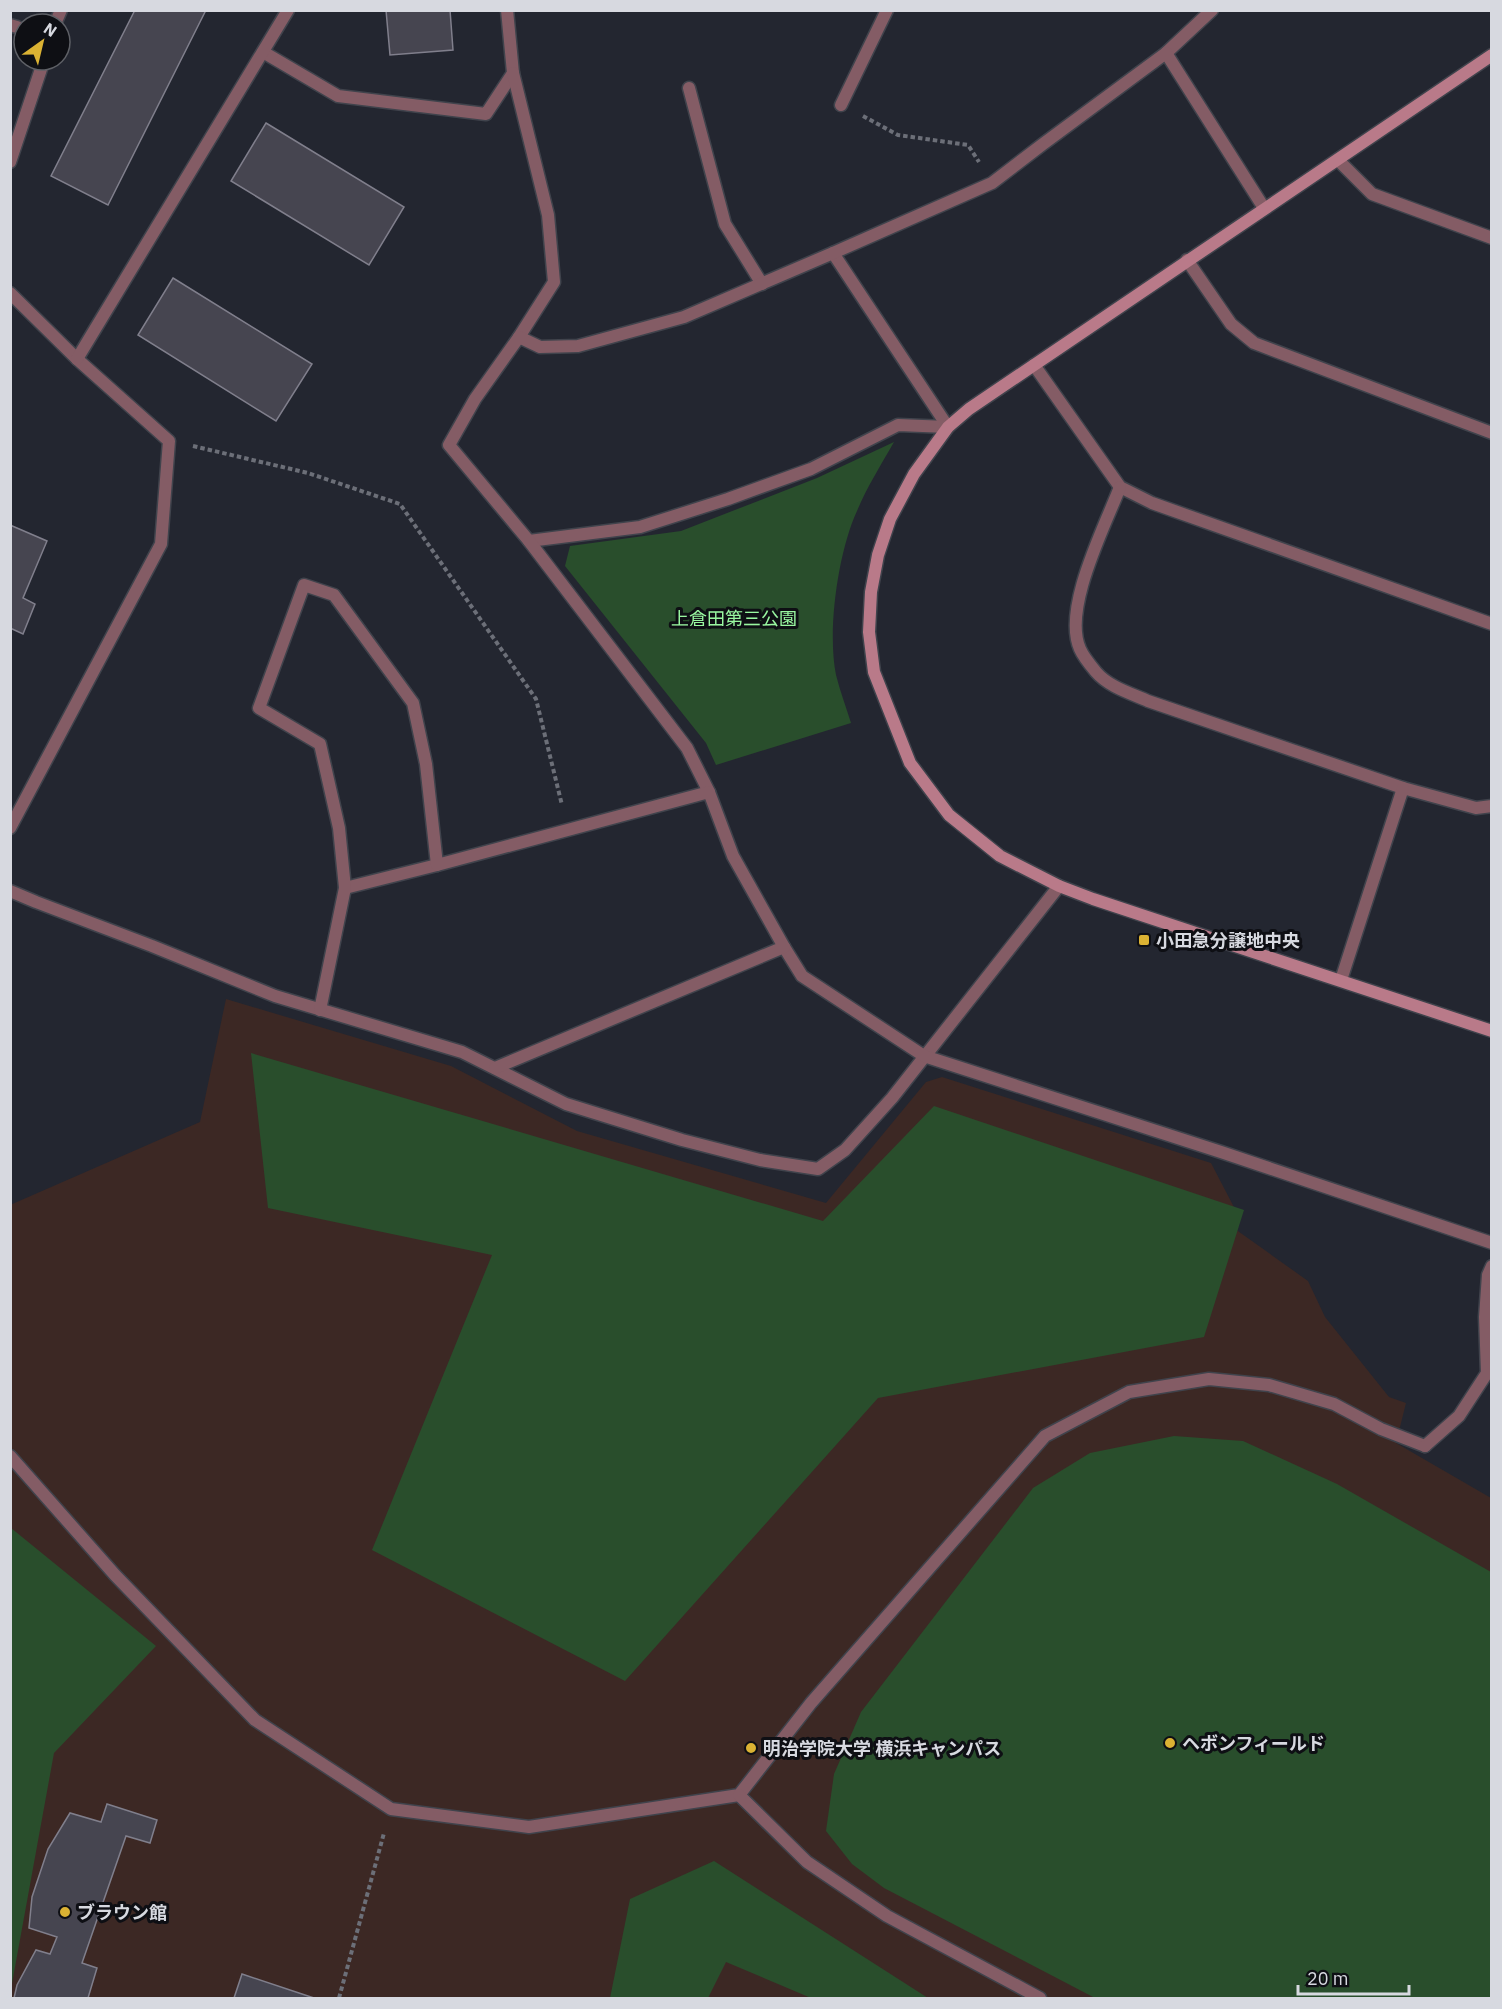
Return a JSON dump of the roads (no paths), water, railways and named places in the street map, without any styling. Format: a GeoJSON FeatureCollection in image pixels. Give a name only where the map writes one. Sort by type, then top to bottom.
{"type":"FeatureCollection","features":[{"type":"Feature","properties":{"kind":"street"},"geometry":{"type":"LineString","coordinates":[[77,359],[288,10]]}},
{"type":"Feature","properties":{"kind":"street"},"geometry":{"type":"LineString","coordinates":[[507,10],[513,73],[548,214],[554,282],[475,399],[449,445],[529,542],[687,748],[709,792],[733,856],[802,975],[924,1056],[1221,1152],[1491,1243]]}},
{"type":"Feature","properties":{"kind":"street"},"geometry":{"type":"LineString","coordinates":[[841,105],[887,10]]}},
{"type":"Feature","properties":{"kind":"street"},"geometry":{"type":"LineString","coordinates":[[519,337],[540,347],[578,346],[684,317],[992,183],[1166,53],[1212,10]]}},
{"type":"Feature","properties":{"kind":"street"},"geometry":{"type":"LineString","coordinates":[[263,52],[338,96],[486,114],[513,73]]}},
{"type":"Feature","properties":{"kind":"street"},"geometry":{"type":"LineString","coordinates":[[1166,53],[1264,208]]}},
{"type":"Feature","properties":{"kind":"street"},"geometry":{"type":"LineString","coordinates":[[1491,55],[969,409],[948,427],[914,474],[890,519],[878,555],[871,592],[868,633],[874,672],[910,764],[949,815],[1000,856],[1059,886],[1093,899],[1491,1030]]}},
{"type":"Feature","properties":{"kind":"street"},"geometry":{"type":"LineString","coordinates":[[10,162],[40,72]]}},
{"type":"Feature","properties":{"kind":"street"},"geometry":{"type":"LineString","coordinates":[[689,88],[725,224],[762,284]]}},
{"type":"Feature","properties":{"kind":"street"},"geometry":{"type":"LineString","coordinates":[[1338,160],[1372,194],[1491,238]]}},
{"type":"Feature","properties":{"kind":"street"},"geometry":{"type":"LineString","coordinates":[[833,253],[948,427]]}},
{"type":"Feature","properties":{"kind":"street"},"geometry":{"type":"LineString","coordinates":[[1187,260],[1231,324],[1254,343],[1491,433]]}},
{"type":"Feature","properties":{"kind":"street"},"geometry":{"type":"LineString","coordinates":[[10,293],[77,359],[169,441],[161,544],[10,828]]}},
{"type":"Feature","properties":{"kind":"street"},"geometry":{"type":"LineString","coordinates":[[1034,365],[1120,487],[1152,503],[1491,624]]}},
{"type":"Feature","properties":{"kind":"street"},"geometry":{"type":"LineString","coordinates":[[529,542],[640,527],[811,469],[898,425],[948,427]]}},
{"type":"Feature","properties":{"kind":"street"},"geometry":{"type":"LineString","coordinates":[[1120,487],[1079,592],[1076,628],[1080,649],[1096,673],[1117,688],[1148,701],[1403,788],[1476,808],[1491,806]]}},
{"type":"Feature","properties":{"kind":"street"},"geometry":{"type":"LineString","coordinates":[[320,1010],[345,888],[339,828],[320,744],[259,708],[304,585],[334,595],[413,703],[426,764],[437,865]]}},
{"type":"Feature","properties":{"kind":"street"},"geometry":{"type":"LineString","coordinates":[[1341,980],[1403,788]]}},
{"type":"Feature","properties":{"kind":"street"},"geometry":{"type":"LineString","coordinates":[[345,888],[709,792]]}},
{"type":"Feature","properties":{"kind":"street"},"geometry":{"type":"LineString","coordinates":[[10,891],[275,996],[462,1052],[566,1104],[682,1140],[760,1160],[818,1169],[845,1150],[892,1098],[1059,886]]}},
{"type":"Feature","properties":{"kind":"street"},"geometry":{"type":"LineString","coordinates":[[495,1068],[784,947]]}},
{"type":"Feature","properties":{"kind":"street"},"geometry":{"type":"LineString","coordinates":[[10,1456],[115,1575],[255,1720],[391,1809],[529,1827],[739,1795],[810,1703],[1045,1436],[1129,1392],[1209,1379],[1269,1385],[1334,1404],[1381,1429],[1425,1446],[1459,1416],[1487,1373],[1485,1317],[1488,1275],[1491,1266]]}},
{"type":"Feature","properties":{"kind":"street"},"geometry":{"type":"LineString","coordinates":[[739,1795],[807,1862],[887,1916],[1041,1998]]}},
{"type":"Feature","properties":{"kind":"place","name":"小田急分譲地中央"},"geometry":{"type":"Point","coordinates":[1144,940]}},
{"type":"Feature","properties":{"kind":"place","name":"ヘボンフィールド"},"geometry":{"type":"Point","coordinates":[1170,1743]}},
{"type":"Feature","properties":{"kind":"place","name":"明治学院大学 横浜キャンパス"},"geometry":{"type":"Point","coordinates":[751,1748]}},
{"type":"Feature","properties":{"kind":"place","name":"ブラウン館"},"geometry":{"type":"Point","coordinates":[65,1912]}},
{"type":"Feature","properties":{"kind":"park label","name":"上倉田第三公園"},"geometry":{"type":"Point","coordinates":[734,618]}}]}
